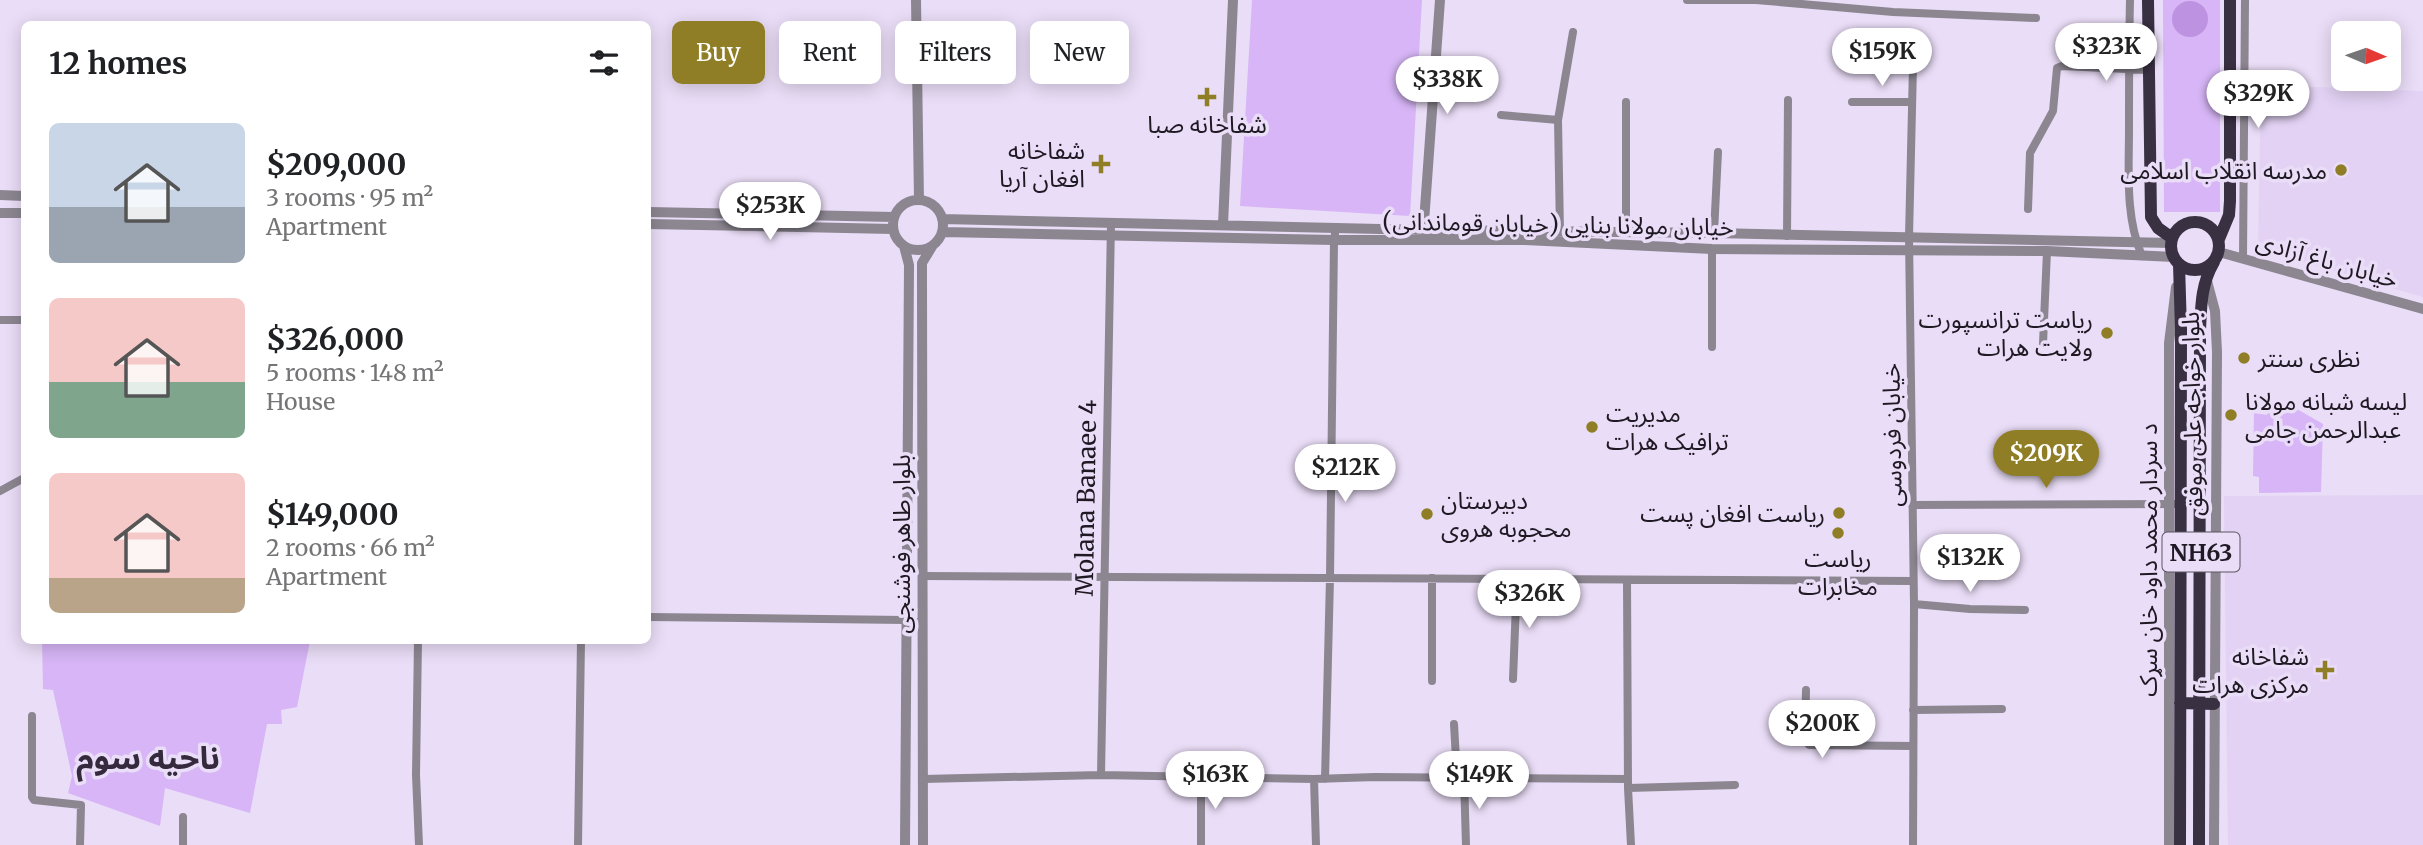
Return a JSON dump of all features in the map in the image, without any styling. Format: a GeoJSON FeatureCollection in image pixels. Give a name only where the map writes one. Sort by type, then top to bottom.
{"type":"FeatureCollection","features":[{"type":"Feature","properties":{"kind":"highway","name":"NH63"},"geometry":{"type":"LineString","coordinates":[[2148,0],[2151,217],[2158,228],[2172,240],[2177,266]]}},
{"type":"Feature","properties":{"kind":"highway","name":"NH63"},"geometry":{"type":"LineString","coordinates":[[2217,251],[2231,201],[2230,0]]}},
{"type":"Feature","properties":{"kind":"highway"},"geometry":{"type":"LineString","coordinates":[[2172,240],[2180,227],[2186,223],[2199,222],[2212,228],[2217,251],[2209,266],[2197,271],[2177,266]]}},
{"type":"Feature","properties":{"kind":"highway","name":"د سردار محمد داود خان سړک"},"geometry":{"type":"LineString","coordinates":[[2199,845],[2200,331],[2206,277],[2217,251]]}},
{"type":"Feature","properties":{"kind":"highway","name":"د سردار محمد داود خان سړک"},"geometry":{"type":"LineString","coordinates":[[2177,266],[2181,330],[2174,504],[2180,703],[2180,845]]}},
{"type":"Feature","properties":{"kind":"highway"},"geometry":{"type":"LineString","coordinates":[[2180,703],[2214,704]]}},
{"type":"Feature","properties":{"kind":"street"},"geometry":{"type":"LineString","coordinates":[[916,0],[919,200]]}},
{"type":"Feature","properties":{"kind":"street"},"geometry":{"type":"LineString","coordinates":[[1223,225],[1233,0]]}},
{"type":"Feature","properties":{"kind":"street"},"geometry":{"type":"LineString","coordinates":[[1423,235],[1440,0]]}},
{"type":"Feature","properties":{"kind":"street"},"geometry":{"type":"LineString","coordinates":[[1687,0],[1756,1],[1893,12],[2036,18]]}},
{"type":"Feature","properties":{"kind":"street"},"geometry":{"type":"LineString","coordinates":[[2130,0],[2129,178],[2131,215],[2136,242],[2143,256]]}},
{"type":"Feature","properties":{"kind":"street"},"geometry":{"type":"LineString","coordinates":[[2243,259],[2245,0]]}},
{"type":"Feature","properties":{"kind":"street"},"geometry":{"type":"LineString","coordinates":[[1560,232],[1558,120],[1573,32]]}},
{"type":"Feature","properties":{"kind":"street","name":"خیابان فردوسی"},"geometry":{"type":"LineString","coordinates":[[1913,66],[1909,237],[1914,604],[1913,845]]}},
{"type":"Feature","properties":{"kind":"street"},"geometry":{"type":"LineString","coordinates":[[2028,209],[2031,153],[2053,111],[2057,68],[2062,66],[2148,70]]}},
{"type":"Feature","properties":{"kind":"street"},"geometry":{"type":"LineString","coordinates":[[1787,236],[1788,100]]}},
{"type":"Feature","properties":{"kind":"street"},"geometry":{"type":"LineString","coordinates":[[1626,102],[1626,233]]}},
{"type":"Feature","properties":{"kind":"street"},"geometry":{"type":"LineString","coordinates":[[1852,102],[1912,102]]}},
{"type":"Feature","properties":{"kind":"street"},"geometry":{"type":"LineString","coordinates":[[1501,116],[1558,120]]}},
{"type":"Feature","properties":{"kind":"street"},"geometry":{"type":"LineString","coordinates":[[1714,233],[1718,152]]}},
{"type":"Feature","properties":{"kind":"street"},"geometry":{"type":"LineString","coordinates":[[0,195],[21,196]]}},
{"type":"Feature","properties":{"kind":"street"},"geometry":{"type":"LineString","coordinates":[[919,200],[934,206],[942,219],[942,232],[933,245],[915,250],[904,246],[895,236],[893,229],[894,217],[904,204],[919,200]]}},
{"type":"Feature","properties":{"kind":"street"},"geometry":{"type":"LineString","coordinates":[[651,212],[894,217]]}},
{"type":"Feature","properties":{"kind":"street"},"geometry":{"type":"LineString","coordinates":[[0,213],[21,213]]}},
{"type":"Feature","properties":{"kind":"street","name":"خیابان مولانا بنایی (خیابان قوماندانی)"},"geometry":{"type":"LineString","coordinates":[[942,219],[1336,227],[1423,235],[1712,249],[2047,251],[2143,256],[2177,266]]}},
{"type":"Feature","properties":{"kind":"street","name":"Molana Banaee 4"},"geometry":{"type":"LineString","coordinates":[[1101,775],[1111,223]]}},
{"type":"Feature","properties":{"kind":"street"},"geometry":{"type":"LineString","coordinates":[[651,224],[893,229]]}},
{"type":"Feature","properties":{"kind":"street"},"geometry":{"type":"LineString","coordinates":[[1325,779],[1336,227]]}},
{"type":"Feature","properties":{"kind":"street","name":"خیابان مولانا بنایی (خیابان قوماندانی)"},"geometry":{"type":"LineString","coordinates":[[942,232],[1334,240],[1560,232],[2136,242],[2172,240]]}},
{"type":"Feature","properties":{"kind":"street","name":"بلوار طاهر فوشنجی"},"geometry":{"type":"LineString","coordinates":[[923,845],[922,263],[933,245]]}},
{"type":"Feature","properties":{"kind":"street","name":"بلوار طاهر فوشنجی"},"geometry":{"type":"LineString","coordinates":[[904,246],[909,265],[905,845]]}},
{"type":"Feature","properties":{"kind":"street"},"geometry":{"type":"LineString","coordinates":[[1712,249],[1712,347]]}},
{"type":"Feature","properties":{"kind":"street"},"geometry":{"type":"LineString","coordinates":[[2043,344],[2047,251]]}},
{"type":"Feature","properties":{"kind":"street","name":"خیابان باغ آزادی"},"geometry":{"type":"LineString","coordinates":[[2217,251],[2423,309]]}},
{"type":"Feature","properties":{"kind":"street","name":"بلوار خواجه علی موفق"},"geometry":{"type":"LineString","coordinates":[[2206,277],[2215,311],[2217,352],[2214,845]]}},
{"type":"Feature","properties":{"kind":"street"},"geometry":{"type":"LineString","coordinates":[[0,320],[21,320]]}},
{"type":"Feature","properties":{"kind":"street"},"geometry":{"type":"LineString","coordinates":[[0,491],[21,480]]}},
{"type":"Feature","properties":{"kind":"street"},"geometry":{"type":"LineString","coordinates":[[1912,505],[2174,504]]}},
{"type":"Feature","properties":{"kind":"street","name":"د سردار محمد داود خان سړک"},"geometry":{"type":"LineString","coordinates":[[2169,845],[2174,504]]}},
{"type":"Feature","properties":{"kind":"street"},"geometry":{"type":"LineString","coordinates":[[922,576],[1913,581]]}},
{"type":"Feature","properties":{"kind":"street"},"geometry":{"type":"LineString","coordinates":[[1432,578],[1432,681]]}},
{"type":"Feature","properties":{"kind":"street"},"geometry":{"type":"LineString","coordinates":[[1513,679],[1517,579]]}},
{"type":"Feature","properties":{"kind":"street"},"geometry":{"type":"LineString","coordinates":[[1628,580],[1631,845]]}},
{"type":"Feature","properties":{"kind":"street"},"geometry":{"type":"LineString","coordinates":[[1914,604],[2025,610]]}},
{"type":"Feature","properties":{"kind":"street"},"geometry":{"type":"LineString","coordinates":[[651,617],[905,620],[923,623]]}},
{"type":"Feature","properties":{"kind":"street"},"geometry":{"type":"LineString","coordinates":[[418,644],[416,775],[419,845]]}},
{"type":"Feature","properties":{"kind":"street"},"geometry":{"type":"LineString","coordinates":[[578,845],[581,644]]}},
{"type":"Feature","properties":{"kind":"street"},"geometry":{"type":"LineString","coordinates":[[1806,690],[1805,740],[1809,745],[1913,746]]}},
{"type":"Feature","properties":{"kind":"street"},"geometry":{"type":"LineString","coordinates":[[1913,710],[2002,709]]}},
{"type":"Feature","properties":{"kind":"street"},"geometry":{"type":"LineString","coordinates":[[32,716],[33,797],[39,801],[81,805],[79,845]]}},
{"type":"Feature","properties":{"kind":"street"},"geometry":{"type":"LineString","coordinates":[[1454,724],[1466,845]]}},
{"type":"Feature","properties":{"kind":"street"},"geometry":{"type":"LineString","coordinates":[[923,779],[1101,775],[1314,779],[1460,777],[1735,785]]}},
{"type":"Feature","properties":{"kind":"street"},"geometry":{"type":"LineString","coordinates":[[1201,778],[1201,845]]}},
{"type":"Feature","properties":{"kind":"street"},"geometry":{"type":"LineString","coordinates":[[1314,779],[1316,845]]}},
{"type":"Feature","properties":{"kind":"street"},"geometry":{"type":"LineString","coordinates":[[183,817],[183,845]]}},
{"type":"Feature","properties":{"kind":"shaded area"},"geometry":{"type":"Polygon","coordinates":[[[1252,0],[1422,0],[1410,216],[1240,206],[1252,0]]]}},
{"type":"Feature","properties":{"kind":"shaded area"},"geometry":{"type":"Polygon","coordinates":[[[2163,0],[2220,0],[2220,212],[2164,212],[2163,0]]]}},
{"type":"Feature","properties":{"kind":"shaded area"},"geometry":{"type":"Polygon","coordinates":[[[2190,1],[2202,7],[2208,19],[2202,31],[2190,37],[2178,31],[2172,19],[2178,7],[2190,1]]]}},
{"type":"Feature","properties":{"kind":"shaded area","name":"مدرسه انقلاب اسلامی"},"geometry":{"type":"Polygon","coordinates":[[[2261,85],[2331,88],[2331,91],[2423,91],[2423,297],[2258,249],[2261,85]]]}},
{"type":"Feature","properties":{"kind":"shaded area"},"geometry":{"type":"Polygon","coordinates":[[[2268,405],[2295,408],[2323,424],[2321,492],[2259,493],[2259,477],[2253,476],[2254,413],[2267,415],[2268,405]]]}},
{"type":"Feature","properties":{"kind":"shaded area","name":"شفاخانه مرکزی هرات"},"geometry":{"type":"Polygon","coordinates":[[[2423,495],[2423,845],[2228,845],[2224,496],[2423,495]]]}},
{"type":"Feature","properties":{"kind":"shaded area"},"geometry":{"type":"Polygon","coordinates":[[[42,644],[309,644],[297,707],[281,710],[282,724],[267,724],[250,813],[165,788],[160,826],[68,793],[72,776],[53,690],[43,689],[42,644]]]}},
{"type":"Feature","properties":{"kind":"place","name":"شفاخانه صبا"},"geometry":{"type":"Point","coordinates":[1207,97]}},
{"type":"Feature","properties":{"kind":"place","name":"شفاخانه افغان آریا"},"geometry":{"type":"Point","coordinates":[1101,164]}},
{"type":"Feature","properties":{"kind":"place","name":"مدرسه انقلاب اسلامی"},"geometry":{"type":"Point","coordinates":[2341,170]}},
{"type":"Feature","properties":{"kind":"place","name":"ریاست ترانسپورت ولایت هرات"},"geometry":{"type":"Point","coordinates":[2107,333]}},
{"type":"Feature","properties":{"kind":"place","name":"نظری سنتر"},"geometry":{"type":"Point","coordinates":[2244,358]}},
{"type":"Feature","properties":{"kind":"place","name":"لیسه شبانه مولانا عبدالرحمن جامی"},"geometry":{"type":"Point","coordinates":[2231,415]}},
{"type":"Feature","properties":{"kind":"place","name":"مدیریت ترافیک هرات"},"geometry":{"type":"Point","coordinates":[1592,427]}},
{"type":"Feature","properties":{"kind":"place","name":"ریاست افغان پست"},"geometry":{"type":"Point","coordinates":[1839,513]}},
{"type":"Feature","properties":{"kind":"place","name":"دبیرستان محجوبه هروی"},"geometry":{"type":"Point","coordinates":[1427,514]}},
{"type":"Feature","properties":{"kind":"place","name":"ریاست مخابرات"},"geometry":{"type":"Point","coordinates":[1838,533]}},
{"type":"Feature","properties":{"kind":"place","name":"شفاخانه مرکزی هرات"},"geometry":{"type":"Point","coordinates":[2325,670]}},
{"type":"Feature","properties":{"kind":"district","name":"ناحیه سوم"},"geometry":{"type":"Point","coordinates":[148,758]}}]}
